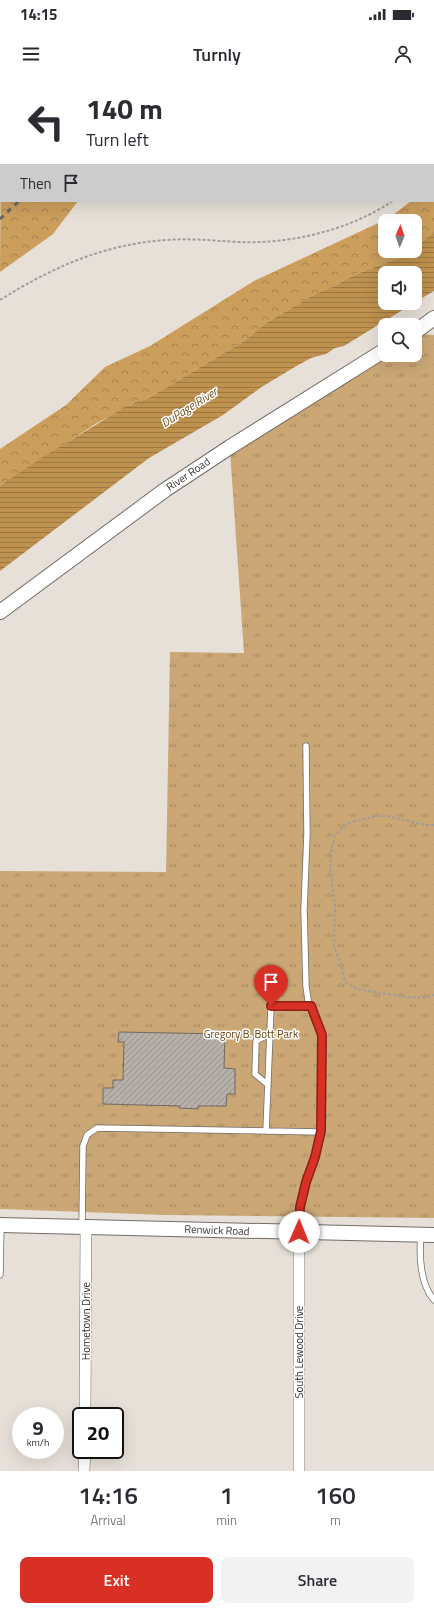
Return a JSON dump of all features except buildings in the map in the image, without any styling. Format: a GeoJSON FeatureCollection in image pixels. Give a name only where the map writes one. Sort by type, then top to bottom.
{"type":"FeatureCollection","features":[{"type":"Feature","properties":{"kind":"street"},"geometry":{"type":"LineString","coordinates":[[422,327],[434,318]]}},
{"type":"Feature","properties":{"kind":"street","name":"River Road"},"geometry":{"type":"LineString","coordinates":[[0,612],[165,490],[230,447],[378,354]]}},
{"type":"Feature","properties":{"kind":"street","name":"Renwick Road"},"geometry":{"type":"LineString","coordinates":[[0,1225],[427,1234]]}},
{"type":"Feature","properties":{"kind":"street","name":"Hometown Drive"},"geometry":{"type":"LineString","coordinates":[[84,1226],[85,1407]]}},
{"type":"Feature","properties":{"kind":"street","name":"South Lewood Drive"},"geometry":{"type":"LineString","coordinates":[[299,1232],[299,1471]]}},
{"type":"Feature","properties":{"kind":"street"},"geometry":{"type":"LineString","coordinates":[[84,1471],[85,1459]]}},
{"type":"Feature","properties":{"kind":"lane"},"geometry":{"type":"LineString","coordinates":[[299,1232],[300,1207],[306,1182],[315,1157],[320,1132],[322,1035],[311,1006],[306,986],[304,910],[307,834],[306,746]]}},
{"type":"Feature","properties":{"kind":"lane"},"geometry":{"type":"LineString","coordinates":[[266,1131],[271,1006],[311,1006]]}},
{"type":"Feature","properties":{"kind":"lane"},"geometry":{"type":"LineString","coordinates":[[267,1084],[254,1074],[256,1041],[269,1034]]}},
{"type":"Feature","properties":{"kind":"lane"},"geometry":{"type":"LineString","coordinates":[[84,1226],[83,1146],[87,1135],[97,1128],[320,1132]]}},
{"type":"Feature","properties":{"kind":"lane"},"geometry":{"type":"LineString","coordinates":[[0,1225],[0,1275]]}},
{"type":"Feature","properties":{"kind":"lane"},"geometry":{"type":"LineString","coordinates":[[427,1234],[419,1252],[422,1272],[430,1295],[434,1300]]}},
{"type":"Feature","properties":{"kind":"path"},"geometry":{"type":"LineString","coordinates":[[0,300],[31,280],[54,269],[102,251],[166,240],[192,239],[260,242],[307,236],[335,229],[364,217],[391,202]]}},
{"type":"Feature","properties":{"kind":"path"},"geometry":{"type":"LineString","coordinates":[[434,825],[426,825],[387,816],[378,816],[352,822],[343,827],[335,836],[332,846],[330,866],[335,905],[334,947],[341,963],[345,982],[357,989],[407,997],[425,998],[434,995]]}},
{"type":"Feature","properties":{"kind":"green space"},"geometry":{"type":"Polygon","coordinates":[[[1,202],[77,202],[53,234],[0,272],[1,202]]]}},
{"type":"Feature","properties":{"kind":"green space"},"geometry":{"type":"Polygon","coordinates":[[[410,202],[434,202],[434,232],[422,241],[422,214],[394,214],[410,202]]]}},
{"type":"Feature","properties":{"kind":"green space"},"geometry":{"type":"Polygon","coordinates":[[[378,223],[378,258],[398,258],[354,275],[313,295],[266,323],[244,341],[147,399],[135,402],[131,406],[97,423],[0,486],[0,449],[66,405],[105,367],[150,346],[254,281],[378,223]]]}},
{"type":"Feature","properties":{"kind":"green space","name":"Gregory B. Bott Park"},"geometry":{"type":"Polygon","coordinates":[[[422,334],[434,335],[434,1218],[166,1215],[0,1209],[0,871],[166,872],[170,652],[244,653],[230,451],[378,359],[378,362],[422,362],[422,334]]]}},
{"type":"Feature","properties":{"kind":"water","name":"DuPage River"},"geometry":{"type":"Polygon","coordinates":[[[434,232],[434,291],[422,298],[422,266],[378,266],[378,310],[403,310],[390,318],[378,318],[378,325],[344,346],[335,348],[326,354],[311,358],[293,368],[260,388],[223,415],[149,458],[0,571],[0,486],[43,457],[127,406],[131,406],[135,402],[147,399],[244,341],[266,323],[313,295],[354,275],[398,258],[422,258],[422,241],[434,232]]]}},
{"type":"Feature","properties":{"kind":"railway"},"geometry":{"type":"LineString","coordinates":[[0,219],[18,202]]}},
{"type":"Feature","properties":{"kind":"route"},"geometry":{"type":"LineString","coordinates":[[271,1006],[311,1006],[322,1035],[321,1131],[300,1207],[299,1232]]}}]}
